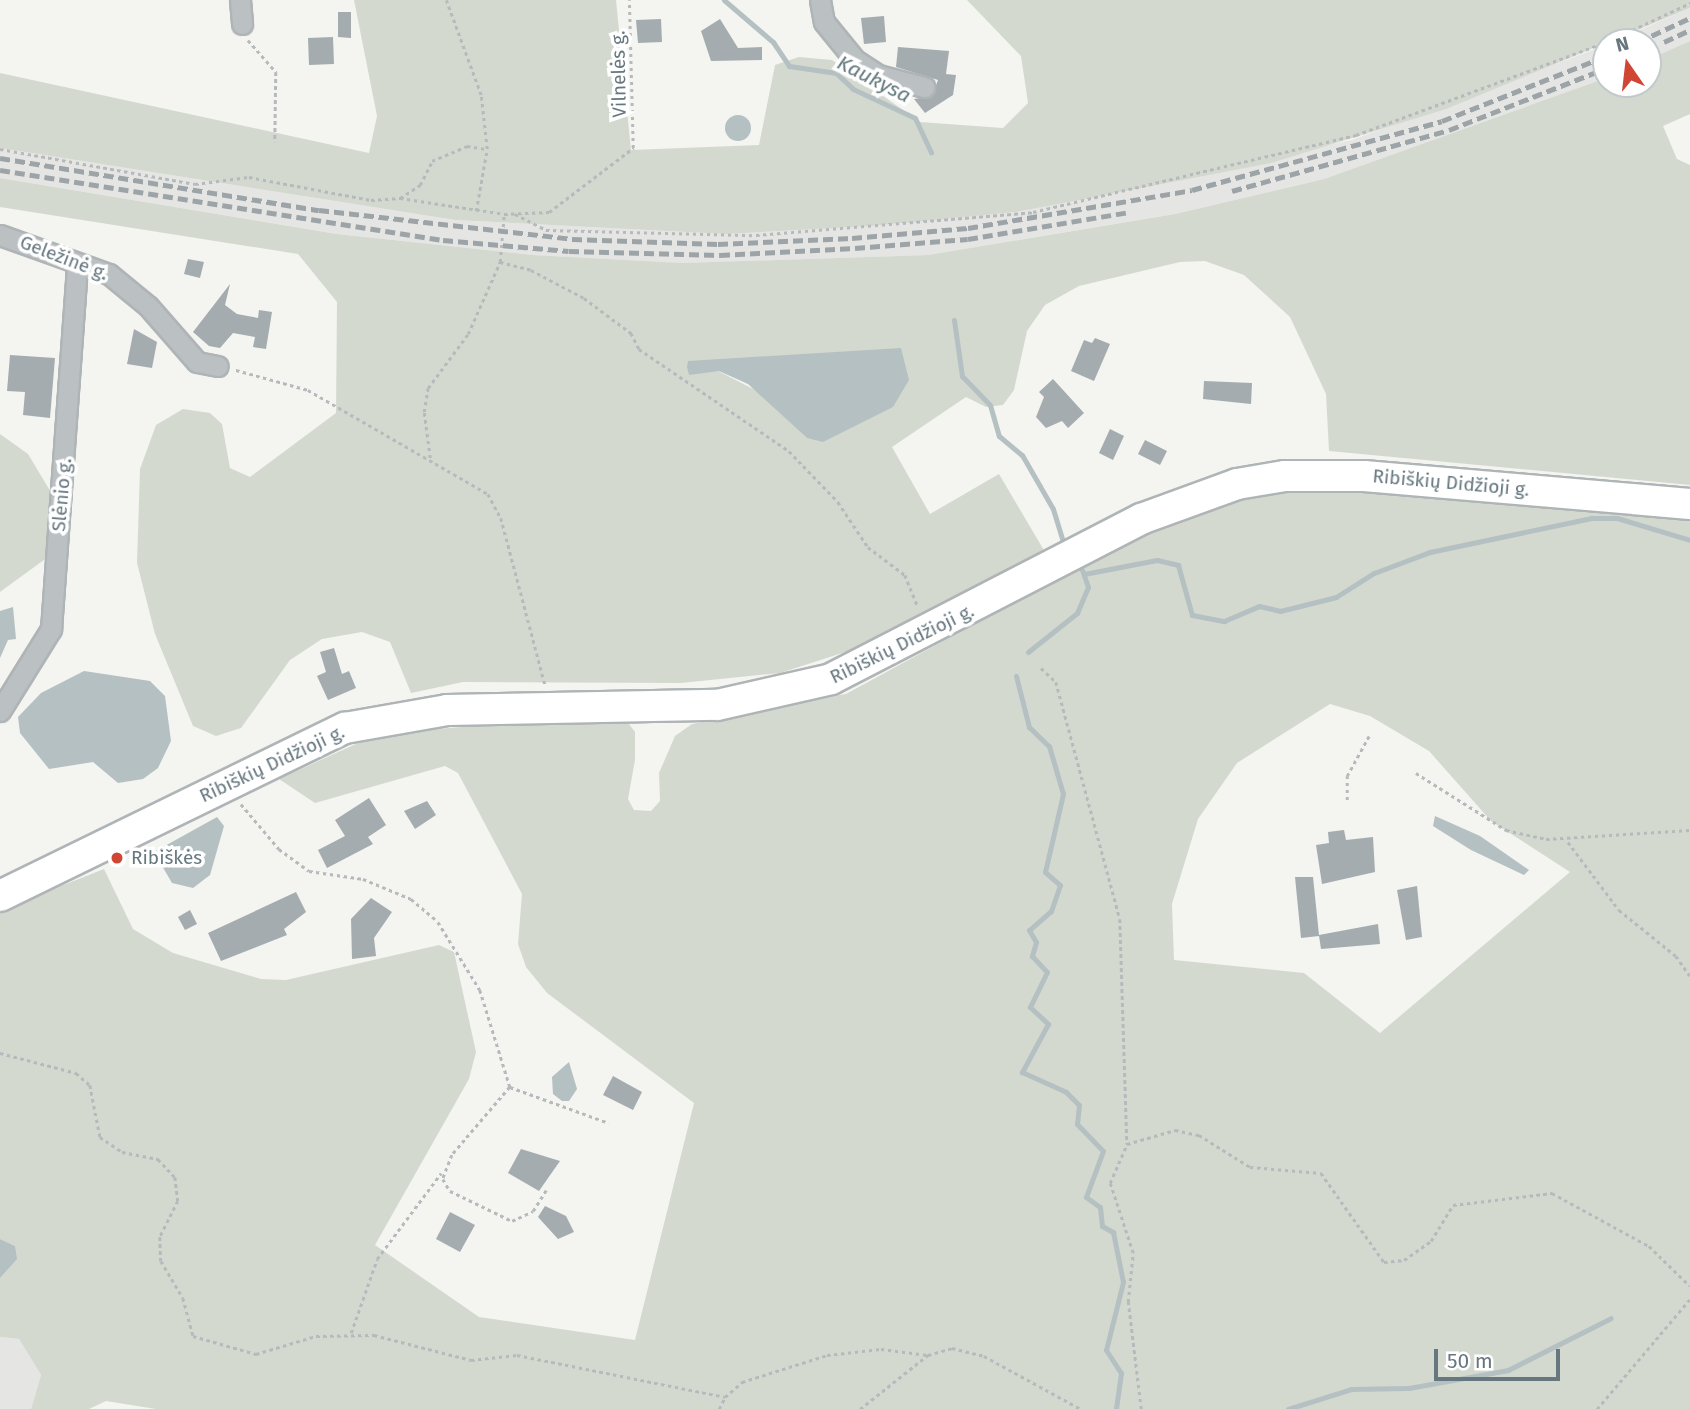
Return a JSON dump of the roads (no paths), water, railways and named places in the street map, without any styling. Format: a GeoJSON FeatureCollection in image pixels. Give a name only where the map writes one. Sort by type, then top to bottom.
{"type":"FeatureCollection","features":[{"type":"Feature","properties":{"kind":"main road","name":"Ribiškių Didžioji g."},"geometry":{"type":"LineString","coordinates":[[0,896],[326,736],[371,722],[447,710],[756,700],[831,679],[926,635],[1177,502],[1261,479],[1364,476],[1690,504]]}},
{"type":"Feature","properties":{"kind":"street"},"geometry":{"type":"LineString","coordinates":[[240,0],[242,24]]}},
{"type":"Feature","properties":{"kind":"street"},"geometry":{"type":"LineString","coordinates":[[820,0],[824,22],[855,60],[877,75],[924,87]]}},
{"type":"Feature","properties":{"kind":"street","name":"Geležinė g."},"geometry":{"type":"LineString","coordinates":[[0,235],[126,285],[197,362],[218,366]]}},
{"type":"Feature","properties":{"kind":"street","name":"Slėnio g."},"geometry":{"type":"LineString","coordinates":[[0,711],[51,629],[78,264]]}},
{"type":"Feature","properties":{"kind":"waterway","name":"Kaukysa"},"geometry":{"type":"LineString","coordinates":[[724,0],[773,42],[789,66],[836,73],[853,89],[915,118],[931,152]]}},
{"type":"Feature","properties":{"kind":"waterway","name":"Kaukysa"},"geometry":{"type":"LineString","coordinates":[[954,320],[962,376],[990,405],[999,436],[1022,455],[1053,509],[1063,541]]}},
{"type":"Feature","properties":{"kind":"waterway"},"geometry":{"type":"LineString","coordinates":[[1084,574],[1157,560],[1178,565],[1192,615],[1224,621],[1259,606],[1280,611],[1336,597],[1374,573],[1430,552],[1591,518],[1617,518],[1690,540]]}},
{"type":"Feature","properties":{"kind":"waterway","name":"Kaukysa"},"geometry":{"type":"LineString","coordinates":[[1028,652],[1077,613],[1088,587],[1082,570]]}},
{"type":"Feature","properties":{"kind":"waterway","name":"Kaukysa"},"geometry":{"type":"LineString","coordinates":[[1016,676],[1029,727],[1049,746],[1063,794],[1045,872],[1060,885],[1051,911],[1029,930],[1036,942],[1032,956],[1047,972],[1030,1007],[1048,1024],[1022,1072],[1066,1092],[1079,1105],[1077,1124],[1103,1151],[1086,1197],[1100,1207],[1102,1226],[1113,1232],[1123,1282],[1106,1350],[1121,1373],[1116,1409]]}},
{"type":"Feature","properties":{"kind":"waterway"},"geometry":{"type":"LineString","coordinates":[[1288,1409],[1351,1389],[1409,1388],[1508,1370],[1611,1318]]}},
{"type":"Feature","properties":{"kind":"railway"},"geometry":{"type":"LineString","coordinates":[[1662,31],[1690,18]]}},
{"type":"Feature","properties":{"kind":"railway"},"geometry":{"type":"LineString","coordinates":[[1664,42],[1690,30]]}},
{"type":"Feature","properties":{"kind":"railway"},"geometry":{"type":"LineString","coordinates":[[0,158],[319,210],[572,239],[718,244],[852,238],[968,228],[1192,190],[1442,121],[1592,62]]}},
{"type":"Feature","properties":{"kind":"railway"},"geometry":{"type":"LineString","coordinates":[[1232,191],[1449,130],[1592,74]]}},
{"type":"Feature","properties":{"kind":"railway"},"geometry":{"type":"LineString","coordinates":[[0,170],[443,240],[569,251],[720,255],[855,248],[968,239],[1129,212]]}},
{"type":"Feature","properties":{"kind":"place","name":"Ribiškės"},"geometry":{"type":"Point","coordinates":[117,858]}}]}
